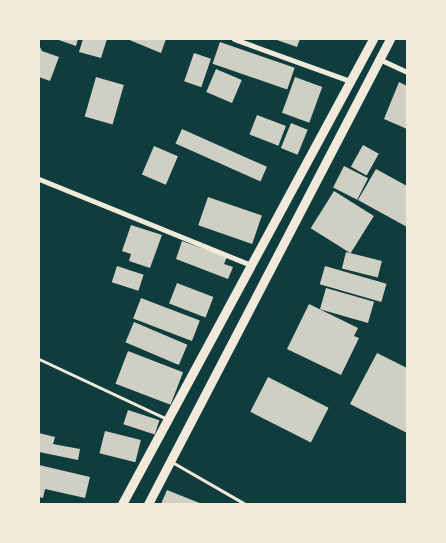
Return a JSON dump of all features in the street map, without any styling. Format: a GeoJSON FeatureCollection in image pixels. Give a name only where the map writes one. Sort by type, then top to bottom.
{"type":"FeatureCollection","features":[{"type":"Feature","properties":{"kind":"main road"},"geometry":{"type":"LineString","coordinates":[[122,504],[373,39]]}},
{"type":"Feature","properties":{"kind":"main road"},"geometry":{"type":"LineString","coordinates":[[148,504],[172,462],[390,39]]}},
{"type":"Feature","properties":{"kind":"street"},"geometry":{"type":"LineString","coordinates":[[234,39],[350,81]]}},
{"type":"Feature","properties":{"kind":"street"},"geometry":{"type":"LineString","coordinates":[[379,60],[407,72]]}},
{"type":"Feature","properties":{"kind":"street"},"geometry":{"type":"LineString","coordinates":[[39,179],[251,264]]}},
{"type":"Feature","properties":{"kind":"lane"},"geometry":{"type":"LineString","coordinates":[[39,359],[167,420]]}},
{"type":"Feature","properties":{"kind":"lane"},"geometry":{"type":"LineString","coordinates":[[172,462],[245,504]]}},
{"type":"Feature","properties":{"kind":"building"},"geometry":{"type":"Polygon","coordinates":[[[56,39],[78,39],[76,46],[56,39]]]}},
{"type":"Feature","properties":{"kind":"building"},"geometry":{"type":"Polygon","coordinates":[[[83,39],[107,39],[101,58],[79,52],[83,39]]]}},
{"type":"Feature","properties":{"kind":"building"},"geometry":{"type":"Polygon","coordinates":[[[127,39],[166,39],[161,53],[127,39]]]}},
{"type":"Feature","properties":{"kind":"building"},"geometry":{"type":"Polygon","coordinates":[[[274,39],[300,39],[297,47],[274,39]]]}},
{"type":"Feature","properties":{"kind":"building"},"geometry":{"type":"Polygon","coordinates":[[[220,42],[295,68],[287,89],[213,64],[220,42]]]}},
{"type":"Feature","properties":{"kind":"building"},"geometry":{"type":"Polygon","coordinates":[[[39,45],[42,51],[59,57],[50,81],[39,77],[39,45]]]}},
{"type":"Feature","properties":{"kind":"building"},"geometry":{"type":"Polygon","coordinates":[[[194,53],[211,59],[201,87],[184,81],[194,53]]]}},
{"type":"Feature","properties":{"kind":"building"},"geometry":{"type":"Polygon","coordinates":[[[216,69],[242,80],[232,103],[206,92],[216,69]]]}},
{"type":"Feature","properties":{"kind":"building"},"geometry":{"type":"Polygon","coordinates":[[[96,77],[124,85],[113,124],[85,116],[96,77]]]}},
{"type":"Feature","properties":{"kind":"building"},"geometry":{"type":"Polygon","coordinates":[[[295,77],[322,87],[309,123],[282,113],[295,77]]]}},
{"type":"Feature","properties":{"kind":"building"},"geometry":{"type":"Polygon","coordinates":[[[399,82],[407,86],[407,129],[384,119],[399,82]]]}},
{"type":"Feature","properties":{"kind":"building"},"geometry":{"type":"Polygon","coordinates":[[[257,115],[286,126],[278,146],[249,135],[257,115]]]}},
{"type":"Feature","properties":{"kind":"building"},"geometry":{"type":"Polygon","coordinates":[[[291,123],[308,130],[298,155],[281,148],[291,123]]]}},
{"type":"Feature","properties":{"kind":"building"},"geometry":{"type":"Polygon","coordinates":[[[182,129],[267,167],[260,181],[175,144],[182,129]]]}},
{"type":"Feature","properties":{"kind":"building"},"geometry":{"type":"Polygon","coordinates":[[[363,145],[379,154],[367,176],[351,167],[363,145]]]}},
{"type":"Feature","properties":{"kind":"building"},"geometry":{"type":"Polygon","coordinates":[[[154,146],[178,156],[166,185],[142,175],[154,146]]]}},
{"type":"Feature","properties":{"kind":"building"},"geometry":{"type":"Polygon","coordinates":[[[344,166],[368,178],[357,200],[333,187],[344,166]]]}},
{"type":"Feature","properties":{"kind":"building"},"geometry":{"type":"Polygon","coordinates":[[[376,169],[407,186],[407,227],[358,200],[376,169]]]}},
{"type":"Feature","properties":{"kind":"building"},"geometry":{"type":"Polygon","coordinates":[[[334,191],[374,216],[351,253],[311,228],[334,191]]]}},
{"type":"Feature","properties":{"kind":"building"},"geometry":{"type":"Polygon","coordinates":[[[208,197],[262,216],[252,244],[198,225],[208,197]]]}},
{"type":"Feature","properties":{"kind":"building"},"geometry":{"type":"Polygon","coordinates":[[[131,225],[162,235],[150,268],[129,261],[131,254],[122,251],[131,225]]]}},
{"type":"Feature","properties":{"kind":"building"},"geometry":{"type":"Polygon","coordinates":[[[182,241],[227,257],[224,264],[233,267],[228,279],[176,259],[182,241]]]}},
{"type":"Feature","properties":{"kind":"building"},"geometry":{"type":"Polygon","coordinates":[[[346,252],[382,261],[378,277],[342,268],[346,252]]]}},
{"type":"Feature","properties":{"kind":"building"},"geometry":{"type":"Polygon","coordinates":[[[117,266],[144,275],[138,291],[112,282],[117,266]]]}},
{"type":"Feature","properties":{"kind":"building"},"geometry":{"type":"Polygon","coordinates":[[[325,266],[387,284],[381,302],[320,284],[325,266]]]}},
{"type":"Feature","properties":{"kind":"building"},"geometry":{"type":"Polygon","coordinates":[[[177,283],[213,297],[206,318],[169,304],[177,283]]]}},
{"type":"Feature","properties":{"kind":"building"},"geometry":{"type":"Polygon","coordinates":[[[326,288],[374,302],[368,323],[320,309],[326,288]]]}},
{"type":"Feature","properties":{"kind":"building"},"geometry":{"type":"Polygon","coordinates":[[[141,298],[200,321],[192,341],[133,319],[141,298]]]}},
{"type":"Feature","properties":{"kind":"building"},"geometry":{"type":"Polygon","coordinates":[[[309,304],[358,328],[354,336],[359,338],[341,375],[287,349],[309,304]]]}},
{"type":"Feature","properties":{"kind":"building"},"geometry":{"type":"Polygon","coordinates":[[[134,322],[187,345],[179,365],[125,342],[134,322]]]}},
{"type":"Feature","properties":{"kind":"building"},"geometry":{"type":"Polygon","coordinates":[[[128,351],[183,372],[171,405],[115,384],[128,351]]]}},
{"type":"Feature","properties":{"kind":"building"},"geometry":{"type":"Polygon","coordinates":[[[377,353],[407,368],[407,433],[350,404],[377,353]]]}},
{"type":"Feature","properties":{"kind":"building"},"geometry":{"type":"Polygon","coordinates":[[[268,377],[329,408],[311,443],[250,412],[268,377]]]}},
{"type":"Feature","properties":{"kind":"building"},"geometry":{"type":"Polygon","coordinates":[[[128,410],[159,420],[155,434],[123,424],[128,410]]]}},
{"type":"Feature","properties":{"kind":"building"},"geometry":{"type":"Polygon","coordinates":[[[105,431],[141,440],[135,462],[99,453],[105,431]]]}},
{"type":"Feature","properties":{"kind":"building"},"geometry":{"type":"Polygon","coordinates":[[[39,433],[55,437],[53,444],[80,449],[78,460],[39,452],[39,433]]]}},
{"type":"Feature","properties":{"kind":"building"},"geometry":{"type":"Polygon","coordinates":[[[39,465],[90,477],[85,498],[45,489],[43,498],[39,497],[39,465]]]}},
{"type":"Feature","properties":{"kind":"building"},"geometry":{"type":"Polygon","coordinates":[[[167,490],[202,504],[161,504],[167,490]]]}}]}
